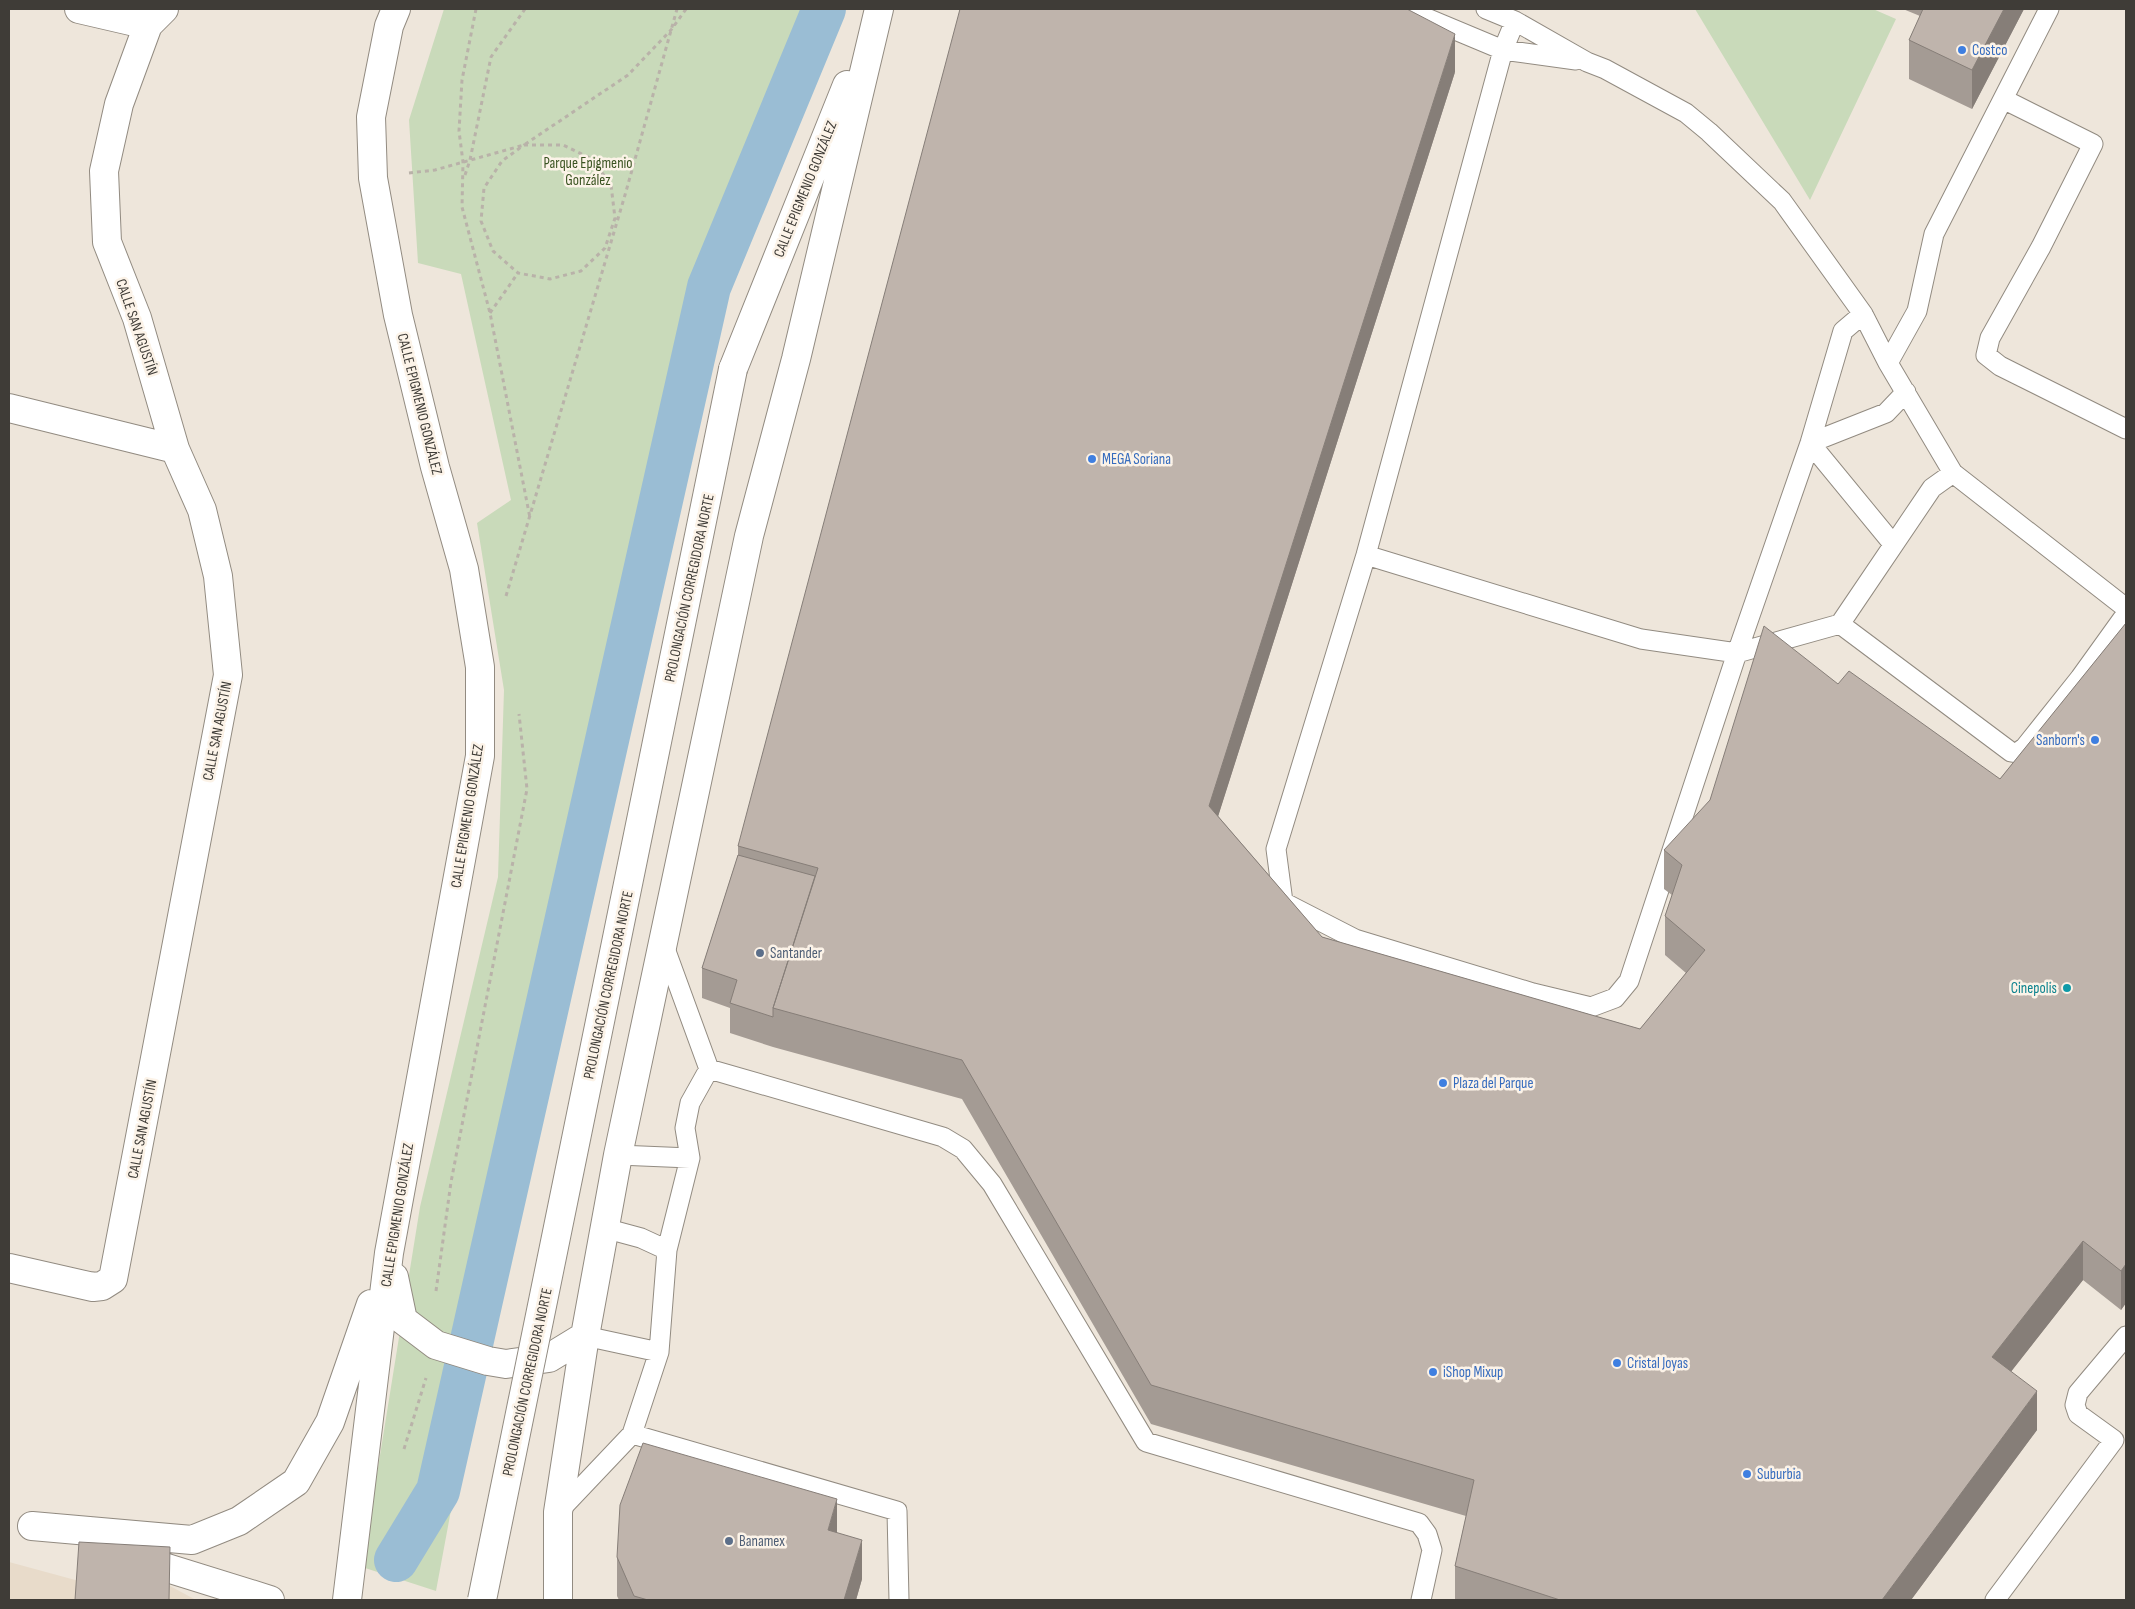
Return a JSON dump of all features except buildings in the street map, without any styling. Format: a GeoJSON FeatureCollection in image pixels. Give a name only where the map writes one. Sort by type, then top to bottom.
{"type":"FeatureCollection","features":[{"type":"Feature","properties":{"kind":"main road"},"geometry":{"type":"LineString","coordinates":[[79,9],[156,17]]}},
{"type":"Feature","properties":{"kind":"main road","name":"CALLE EPIGMENIO GONZÁLEZ"},"geometry":{"type":"LineString","coordinates":[[347,1600],[389,1253],[480,756],[480,667],[464,569],[435,467],[398,315],[373,178],[371,116],[389,26],[396,9]]}},
{"type":"Feature","properties":{"kind":"main road"},"geometry":{"type":"LineString","coordinates":[[558,1600],[558,1512],[585,1336],[618,1155],[749,536],[796,359],[878,9]]}},
{"type":"Feature","properties":{"kind":"main road","name":"CALLE EPIGMENIO GONZÁLEZ"},"geometry":{"type":"LineString","coordinates":[[733,369],[878,9]]}},
{"type":"Feature","properties":{"kind":"main road","name":"CALLE SAN AGUSTÍN"},"geometry":{"type":"LineString","coordinates":[[9,1268],[92,1287],[102,1286],[113,1279],[228,675],[218,576],[202,510],[175,449],[137,318],[107,242],[104,172],[119,104],[156,17]]}},
{"type":"Feature","properties":{"kind":"main road","name":"PROLONGACIÓN CORREGIDORA NORTE"},"geometry":{"type":"LineString","coordinates":[[482,1600],[733,369]]}},
{"type":"Feature","properties":{"kind":"main road"},"geometry":{"type":"LineString","coordinates":[[9,408],[175,449]]}},
{"type":"Feature","properties":{"kind":"main road"},"geometry":{"type":"LineString","coordinates":[[389,1253],[403,1320],[436,1345],[488,1361],[506,1364],[549,1358],[585,1336]]}},
{"type":"Feature","properties":{"kind":"main road"},"geometry":{"type":"LineString","coordinates":[[20,1523],[192,1540],[239,1521],[296,1482],[330,1422],[389,1253]]}},
{"type":"Feature","properties":{"kind":"main road"},"geometry":{"type":"LineString","coordinates":[[20,1523],[270,1600]]}},
{"type":"Feature","properties":{"kind":"lane"},"geometry":{"type":"LineString","coordinates":[[1405,9],[1503,50],[1587,62]]}},
{"type":"Feature","properties":{"kind":"lane"},"geometry":{"type":"LineString","coordinates":[[1486,9],[1515,21],[1587,62],[1605,69],[1686,113],[1782,201],[1864,314],[1888,363],[1953,473],[2126,608]]}},
{"type":"Feature","properties":{"kind":"lane"},"geometry":{"type":"LineString","coordinates":[[1888,363],[1917,311],[1934,234],[2049,9]]}},
{"type":"Feature","properties":{"kind":"lane"},"geometry":{"type":"LineString","coordinates":[[1515,21],[1503,50],[1366,555],[1276,849],[1282,902],[1355,939],[1533,993],[1591,1007],[1615,998],[1628,981],[1737,653],[1810,443],[1843,331],[1864,314]]}},
{"type":"Feature","properties":{"kind":"lane"},"geometry":{"type":"LineString","coordinates":[[2003,99],[2093,144],[2041,248],[1990,338],[1986,355],[2000,366],[2126,429]]}},
{"type":"Feature","properties":{"kind":"lane"},"geometry":{"type":"LineString","coordinates":[[1810,443],[1886,413],[1906,392]]}},
{"type":"Feature","properties":{"kind":"lane"},"geometry":{"type":"LineString","coordinates":[[1810,443],[1894,544]]}},
{"type":"Feature","properties":{"kind":"lane"},"geometry":{"type":"LineString","coordinates":[[1366,555],[1641,639],[1737,653],[1840,624],[1932,488],[1953,473]]}},
{"type":"Feature","properties":{"kind":"lane"},"geometry":{"type":"LineString","coordinates":[[1840,624],[2011,752],[2017,753],[2025,747],[2080,678],[2126,614]]}},
{"type":"Feature","properties":{"kind":"lane"},"geometry":{"type":"LineString","coordinates":[[558,1512],[632,1434],[659,1352],[667,1250],[690,1158],[685,1128],[690,1103],[709,1069],[662,940]]}},
{"type":"Feature","properties":{"kind":"lane"},"geometry":{"type":"LineString","coordinates":[[709,1069],[943,1137],[963,1149],[992,1184],[1146,1442],[1419,1523],[1427,1534],[1432,1550],[1421,1600]]}},
{"type":"Feature","properties":{"kind":"lane"},"geometry":{"type":"LineString","coordinates":[[618,1155],[690,1158]]}},
{"type":"Feature","properties":{"kind":"lane"},"geometry":{"type":"LineString","coordinates":[[604,1228],[641,1238],[667,1250]]}},
{"type":"Feature","properties":{"kind":"lane"},"geometry":{"type":"LineString","coordinates":[[585,1336],[659,1352]]}},
{"type":"Feature","properties":{"kind":"lane"},"geometry":{"type":"LineString","coordinates":[[1995,1600],[2114,1440],[2078,1414],[2075,1405],[2078,1393],[2126,1336]]}},
{"type":"Feature","properties":{"kind":"lane"},"geometry":{"type":"LineString","coordinates":[[632,1434],[897,1511],[899,1600]]}},
{"type":"Feature","properties":{"kind":"path"},"geometry":{"type":"LineString","coordinates":[[476,9],[462,80],[459,131],[463,162],[462,207],[490,313],[530,519]]}},
{"type":"Feature","properties":{"kind":"path"},"geometry":{"type":"LineString","coordinates":[[463,178],[470,160],[491,57],[526,9]]}},
{"type":"Feature","properties":{"kind":"path"},"geometry":{"type":"LineString","coordinates":[[507,606],[506,596],[530,519],[677,9]]}},
{"type":"Feature","properties":{"kind":"path"},"geometry":{"type":"LineString","coordinates":[[373,178],[435,170],[524,145],[563,145],[592,159],[611,185],[615,218],[605,248],[581,271],[550,279],[518,273],[493,251],[480,221],[484,188],[502,161],[524,145],[628,74],[671,30],[686,9]]}},
{"type":"Feature","properties":{"kind":"path"},"geometry":{"type":"LineString","coordinates":[[490,313],[518,273]]}},
{"type":"Feature","properties":{"kind":"path"},"geometry":{"type":"LineString","coordinates":[[404,1451],[436,1345],[436,1291],[451,1182],[527,789],[518,712]]}},
{"type":"Feature","properties":{"kind":"shaded area"},"geometry":{"type":"Polygon","coordinates":[[[9,1562],[79,1581],[170,1586],[196,1600],[9,1600],[9,1562]]]}},
{"type":"Feature","properties":{"kind":"green space","name":"Parque Epigmenio González"},"geometry":{"type":"Polygon","coordinates":[[[444,9],[834,9],[764,209],[710,281],[561,917],[436,1591],[362,1567],[420,1207],[498,877],[504,690],[477,523],[511,500],[461,274],[418,263],[409,120],[444,9]]]}},
{"type":"Feature","properties":{"kind":"green space"},"geometry":{"type":"Polygon","coordinates":[[[1695,9],[1873,9],[1896,19],[1810,200],[1695,9]]]}},
{"type":"Feature","properties":{"kind":"waterway"},"geometry":{"type":"LineString","coordinates":[[396,1560],[438,1491],[709,287],[824,9]]}},
{"type":"Feature","properties":{"kind":"place","name":"Costco"},"geometry":{"type":"Point","coordinates":[1962,50]}},
{"type":"Feature","properties":{"kind":"place","name":"MEGA Soriana"},"geometry":{"type":"Point","coordinates":[1092,459]}},
{"type":"Feature","properties":{"kind":"place","name":"Sanborn's"},"geometry":{"type":"Point","coordinates":[2095,740]}},
{"type":"Feature","properties":{"kind":"place","name":"Santander"},"geometry":{"type":"Point","coordinates":[760,953]}},
{"type":"Feature","properties":{"kind":"place","name":"Cinepolis"},"geometry":{"type":"Point","coordinates":[2067,988]}},
{"type":"Feature","properties":{"kind":"place","name":"Plaza del Parque"},"geometry":{"type":"Point","coordinates":[1443,1083]}},
{"type":"Feature","properties":{"kind":"place","name":"Cristal Joyas"},"geometry":{"type":"Point","coordinates":[1617,1363]}},
{"type":"Feature","properties":{"kind":"place","name":"iShop Mixup"},"geometry":{"type":"Point","coordinates":[1433,1372]}},
{"type":"Feature","properties":{"kind":"place","name":"Suburbia"},"geometry":{"type":"Point","coordinates":[1747,1474]}},
{"type":"Feature","properties":{"kind":"place","name":"Banamex"},"geometry":{"type":"Point","coordinates":[729,1541]}}]}
